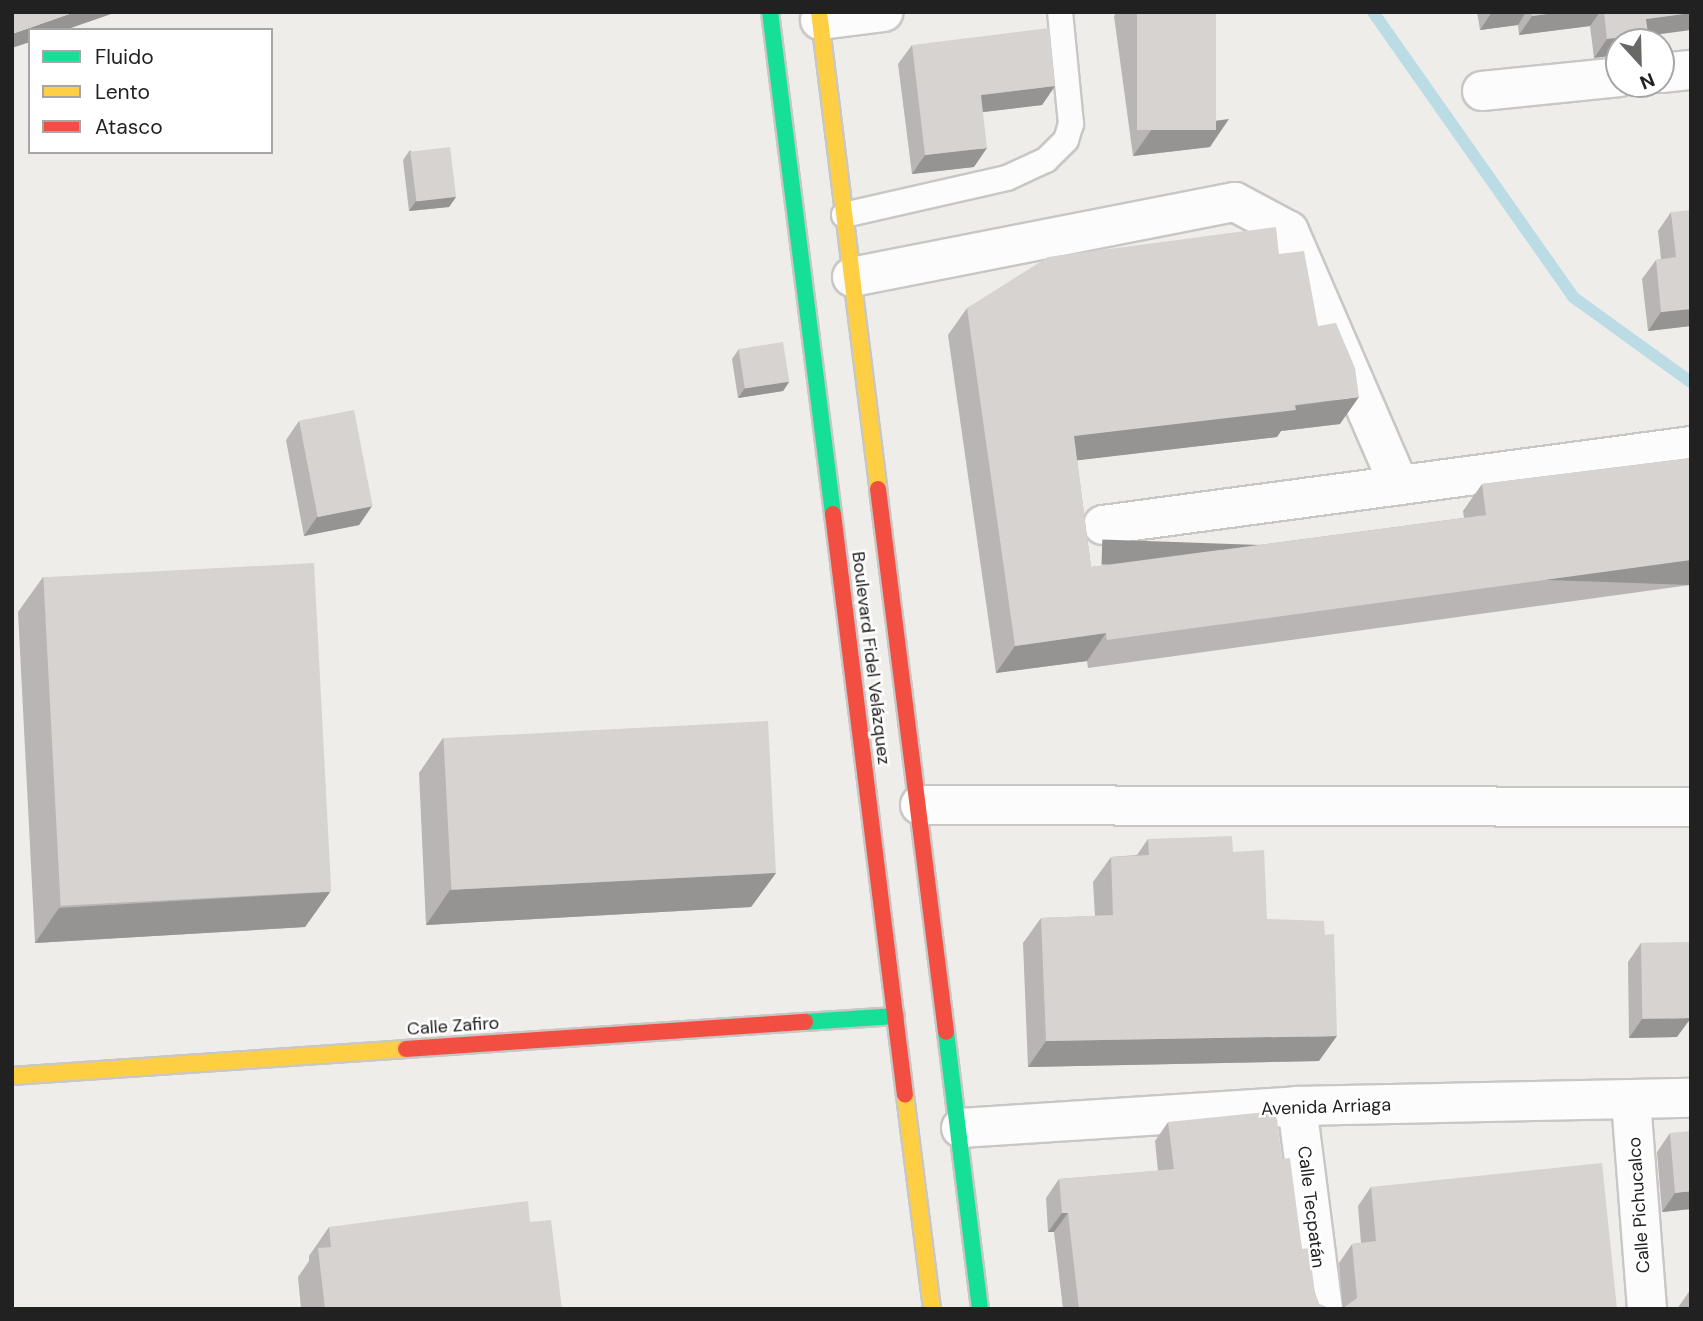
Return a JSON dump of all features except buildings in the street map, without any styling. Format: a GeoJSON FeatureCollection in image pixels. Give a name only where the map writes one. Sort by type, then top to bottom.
{"type":"FeatureCollection","features":[{"type":"Feature","properties":{"kind":"main road","name":"Boulevard Fidel Velázquez"},"geometry":{"type":"LineString","coordinates":[[770,12],[828,374],[896,1016],[932,1309]]}},
{"type":"Feature","properties":{"kind":"main road","name":"Boulevard Fidel Velázquez"},"geometry":{"type":"LineString","coordinates":[[820,16],[961,1128],[980,1309]]}},
{"type":"Feature","properties":{"kind":"main road"},"geometry":{"type":"LineString","coordinates":[[828,374],[864,369]]}},
{"type":"Feature","properties":{"kind":"main road","name":"Calle Zafiro"},"geometry":{"type":"LineString","coordinates":[[12,1076],[896,1016]]}},
{"type":"Feature","properties":{"kind":"street"},"geometry":{"type":"LineString","coordinates":[[820,16],[883,12]]}},
{"type":"Feature","properties":{"kind":"street"},"geometry":{"type":"LineString","coordinates":[[1482,91],[1605,78]]}},
{"type":"Feature","properties":{"kind":"street"},"geometry":{"type":"LineString","coordinates":[[852,277],[1235,202],[1289,231],[1399,485]]}},
{"type":"Feature","properties":{"kind":"street"},"geometry":{"type":"LineString","coordinates":[[1103,525],[1691,446]]}},
{"type":"Feature","properties":{"kind":"street"},"geometry":{"type":"LineString","coordinates":[[920,805],[1691,807]]}},
{"type":"Feature","properties":{"kind":"street","name":"Avenida Arriaga"},"geometry":{"type":"LineString","coordinates":[[961,1128],[1297,1106],[1691,1098]]}},
{"type":"Feature","properties":{"kind":"street","name":"Calle Pichucalco"},"geometry":{"type":"LineString","coordinates":[[1631,1101],[1647,1309]]}},
{"type":"Feature","properties":{"kind":"street","name":"Calle Tecpatán"},"geometry":{"type":"LineString","coordinates":[[1297,1106],[1313,1202],[1323,1309]]}},
{"type":"Feature","properties":{"kind":"lane"},"geometry":{"type":"LineString","coordinates":[[844,215],[1007,178],[1046,160],[1066,139],[1071,124],[1060,12]]}},
{"type":"Feature","properties":{"kind":"waterway"},"geometry":{"type":"LineString","coordinates":[[1373,12],[1573,297],[1691,382]]}},
{"type":"Feature","properties":{"kind":"traffic: fast"},"geometry":{"type":"LineString","coordinates":[[770,12],[833,514]]}},
{"type":"Feature","properties":{"kind":"traffic: fast"},"geometry":{"type":"LineString","coordinates":[[805,1022],[896,1016]]}},
{"type":"Feature","properties":{"kind":"traffic: fast"},"geometry":{"type":"LineString","coordinates":[[946,1032],[980,1309]]}},
{"type":"Feature","properties":{"kind":"traffic: slow"},"geometry":{"type":"LineString","coordinates":[[819,12],[878,489]]}},
{"type":"Feature","properties":{"kind":"traffic: slow"},"geometry":{"type":"LineString","coordinates":[[12,1076],[406,1049]]}},
{"type":"Feature","properties":{"kind":"traffic: slow"},"geometry":{"type":"LineString","coordinates":[[905,1095],[932,1309]]}},
{"type":"Feature","properties":{"kind":"traffic: jam"},"geometry":{"type":"LineString","coordinates":[[878,489],[946,1032]]}},
{"type":"Feature","properties":{"kind":"traffic: jam"},"geometry":{"type":"LineString","coordinates":[[833,514],[905,1095]]}},
{"type":"Feature","properties":{"kind":"traffic: jam"},"geometry":{"type":"LineString","coordinates":[[406,1049],[805,1022]]}}]}
